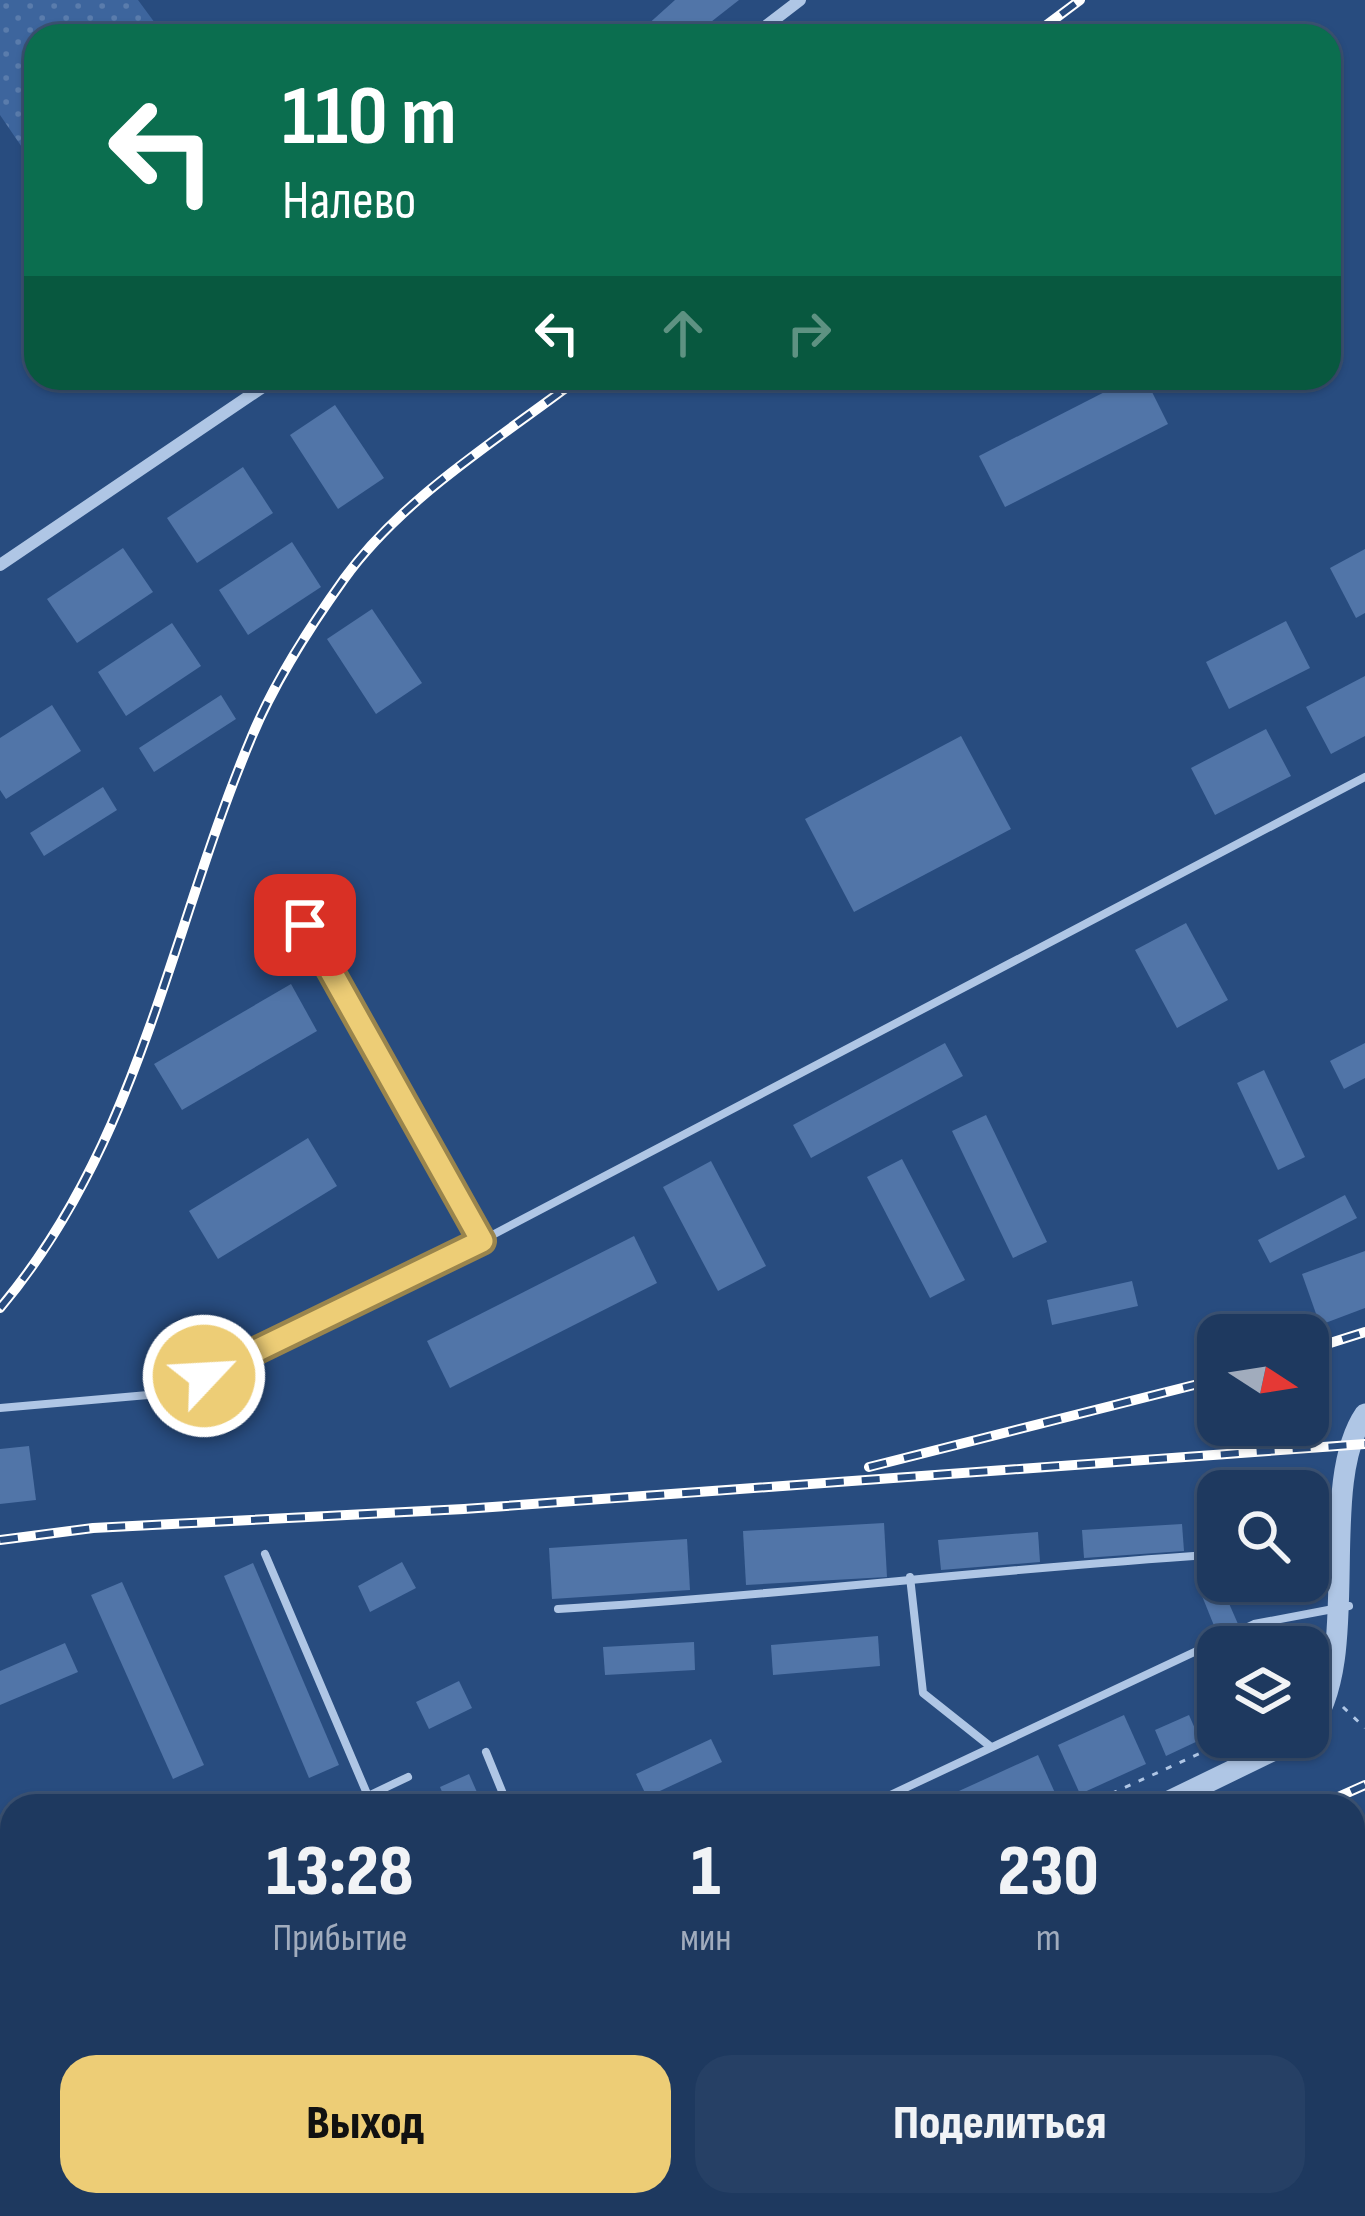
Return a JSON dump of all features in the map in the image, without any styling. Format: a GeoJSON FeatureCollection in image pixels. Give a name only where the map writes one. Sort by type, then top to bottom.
{"type":"FeatureCollection","features":[{"type":"Feature","properties":{"kind":"street"},"geometry":{"type":"LineString","coordinates":[[769,24],[800,0]]}},
{"type":"Feature","properties":{"kind":"street"},"geometry":{"type":"LineString","coordinates":[[0,566],[258,390]]}},
{"type":"Feature","properties":{"kind":"street"},"geometry":{"type":"LineString","coordinates":[[1329,1703],[1349,1606],[1350,1460],[1365,1414]]}},
{"type":"Feature","properties":{"kind":"street"},"geometry":{"type":"LineString","coordinates":[[1184,1794],[1257,1758]]}},
{"type":"Feature","properties":{"kind":"lane"},"geometry":{"type":"LineString","coordinates":[[0,1408],[102,1401],[174,1388],[482,1241],[1365,777]]}},
{"type":"Feature","properties":{"kind":"lane"},"geometry":{"type":"LineString","coordinates":[[305,925],[482,1241]]}},
{"type":"Feature","properties":{"kind":"lane"},"geometry":{"type":"LineString","coordinates":[[265,1554],[362,1794]]}},
{"type":"Feature","properties":{"kind":"lane"},"geometry":{"type":"LineString","coordinates":[[558,1609],[764,1597],[910,1577],[1197,1556]]}},
{"type":"Feature","properties":{"kind":"lane"},"geometry":{"type":"LineString","coordinates":[[910,1577],[923,1693],[991,1747]]}},
{"type":"Feature","properties":{"kind":"lane"},"geometry":{"type":"LineString","coordinates":[[892,1794],[1254,1624],[1349,1606]]}},
{"type":"Feature","properties":{"kind":"lane"},"geometry":{"type":"LineString","coordinates":[[486,1751],[503,1794]]}},
{"type":"Feature","properties":{"kind":"lane"},"geometry":{"type":"LineString","coordinates":[[375,1794],[408,1777]]}},
{"type":"Feature","properties":{"kind":"path"},"geometry":{"type":"LineString","coordinates":[[1333,1698],[1365,1728]]}},
{"type":"Feature","properties":{"kind":"path"},"geometry":{"type":"LineString","coordinates":[[1110,1794],[1197,1755]]}},
{"type":"Feature","properties":{"kind":"green space"},"geometry":{"type":"Polygon","coordinates":[[[0,0],[138,0],[156,24],[24,24],[24,150],[0,115],[0,0]]]}},
{"type":"Feature","properties":{"kind":"building"},"geometry":{"type":"Polygon","coordinates":[[[675,0],[739,0],[708,24],[648,24],[675,0]]]}},
{"type":"Feature","properties":{"kind":"building"},"geometry":{"type":"Polygon","coordinates":[[[1108,390],[1151,390],[1168,424],[1005,507],[979,456],[1108,390]]]}},
{"type":"Feature","properties":{"kind":"building"},"geometry":{"type":"Polygon","coordinates":[[[335,405],[384,478],[338,509],[290,435],[335,405]]]}},
{"type":"Feature","properties":{"kind":"building"},"geometry":{"type":"Polygon","coordinates":[[[243,467],[273,513],[197,563],[167,518],[243,467]]]}},
{"type":"Feature","properties":{"kind":"building"},"geometry":{"type":"Polygon","coordinates":[[[292,542],[321,587],[248,635],[219,590],[292,542]]]}},
{"type":"Feature","properties":{"kind":"building"},"geometry":{"type":"Polygon","coordinates":[[[123,548],[153,592],[77,643],[47,599],[123,548]]]}},
{"type":"Feature","properties":{"kind":"building"},"geometry":{"type":"Polygon","coordinates":[[[1365,549],[1365,613],[1356,618],[1330,568],[1365,549]]]}},
{"type":"Feature","properties":{"kind":"building"},"geometry":{"type":"Polygon","coordinates":[[[372,609],[422,683],[376,714],[327,639],[372,609]]]}},
{"type":"Feature","properties":{"kind":"building"},"geometry":{"type":"Polygon","coordinates":[[[1286,621],[1310,668],[1229,709],[1206,662],[1286,621]]]}},
{"type":"Feature","properties":{"kind":"building"},"geometry":{"type":"Polygon","coordinates":[[[172,623],[201,666],[126,716],[98,672],[172,623]]]}},
{"type":"Feature","properties":{"kind":"building"},"geometry":{"type":"Polygon","coordinates":[[[1365,676],[1365,736],[1331,754],[1306,707],[1365,676]]]}},
{"type":"Feature","properties":{"kind":"building"},"geometry":{"type":"Polygon","coordinates":[[[221,695],[236,719],[154,772],[139,748],[221,695]]]}},
{"type":"Feature","properties":{"kind":"building"},"geometry":{"type":"Polygon","coordinates":[[[52,705],[81,751],[6,799],[0,790],[0,738],[52,705]]]}},
{"type":"Feature","properties":{"kind":"building"},"geometry":{"type":"Polygon","coordinates":[[[1266,729],[1291,776],[1215,815],[1191,768],[1266,729]]]}},
{"type":"Feature","properties":{"kind":"building"},"geometry":{"type":"Polygon","coordinates":[[[961,736],[1011,829],[854,912],[805,819],[961,736]]]}},
{"type":"Feature","properties":{"kind":"building"},"geometry":{"type":"Polygon","coordinates":[[[103,787],[117,810],[44,856],[30,833],[103,787]]]}},
{"type":"Feature","properties":{"kind":"building"},"geometry":{"type":"Polygon","coordinates":[[[1186,923],[1228,1000],[1177,1028],[1135,950],[1186,923]]]}},
{"type":"Feature","properties":{"kind":"building"},"geometry":{"type":"Polygon","coordinates":[[[291,984],[317,1031],[182,1110],[154,1064],[291,984]]]}},
{"type":"Feature","properties":{"kind":"building"},"geometry":{"type":"Polygon","coordinates":[[[945,1043],[963,1076],[811,1158],[793,1125],[945,1043]]]}},
{"type":"Feature","properties":{"kind":"building"},"geometry":{"type":"Polygon","coordinates":[[[1365,1043],[1365,1078],[1344,1089],[1330,1061],[1365,1043]]]}},
{"type":"Feature","properties":{"kind":"building"},"geometry":{"type":"Polygon","coordinates":[[[1264,1070],[1305,1157],[1278,1170],[1237,1083],[1264,1070]]]}},
{"type":"Feature","properties":{"kind":"building"},"geometry":{"type":"Polygon","coordinates":[[[986,1115],[1047,1242],[1013,1258],[952,1131],[986,1115]]]}},
{"type":"Feature","properties":{"kind":"building"},"geometry":{"type":"Polygon","coordinates":[[[308,1138],[337,1186],[218,1259],[189,1211],[308,1138]]]}},
{"type":"Feature","properties":{"kind":"building"},"geometry":{"type":"Polygon","coordinates":[[[902,1159],[965,1280],[930,1298],[867,1177],[902,1159]]]}},
{"type":"Feature","properties":{"kind":"building"},"geometry":{"type":"Polygon","coordinates":[[[711,1161],[766,1266],[718,1291],[663,1187],[711,1161]]]}},
{"type":"Feature","properties":{"kind":"building"},"geometry":{"type":"Polygon","coordinates":[[[1345,1195],[1357,1218],[1270,1263],[1258,1240],[1345,1195]]]}},
{"type":"Feature","properties":{"kind":"building"},"geometry":{"type":"Polygon","coordinates":[[[634,1236],[657,1283],[450,1388],[427,1341],[634,1236]]]}},
{"type":"Feature","properties":{"kind":"building"},"geometry":{"type":"Polygon","coordinates":[[[1365,1251],[1365,1308],[1329,1322],[1329,1314],[1316,1314],[1302,1274],[1365,1251]]]}},
{"type":"Feature","properties":{"kind":"building"},"geometry":{"type":"Polygon","coordinates":[[[1132,1281],[1138,1306],[1052,1325],[1047,1300],[1132,1281]]]}},
{"type":"Feature","properties":{"kind":"building"},"geometry":{"type":"Polygon","coordinates":[[[29,1446],[36,1500],[0,1504],[0,1449],[29,1446]]]}},
{"type":"Feature","properties":{"kind":"building"},"geometry":{"type":"Polygon","coordinates":[[[884,1523],[887,1577],[746,1585],[743,1531],[884,1523]]]}},
{"type":"Feature","properties":{"kind":"building"},"geometry":{"type":"Polygon","coordinates":[[[1182,1524],[1184,1551],[1084,1558],[1082,1530],[1182,1524]]]}},
{"type":"Feature","properties":{"kind":"building"},"geometry":{"type":"Polygon","coordinates":[[[1038,1532],[1040,1562],[941,1570],[938,1540],[1038,1532]]]}},
{"type":"Feature","properties":{"kind":"building"},"geometry":{"type":"Polygon","coordinates":[[[687,1539],[690,1590],[552,1599],[549,1548],[687,1539]]]}},
{"type":"Feature","properties":{"kind":"building"},"geometry":{"type":"Polygon","coordinates":[[[402,1562],[416,1588],[370,1612],[358,1586],[402,1562]]]}},
{"type":"Feature","properties":{"kind":"building"},"geometry":{"type":"Polygon","coordinates":[[[253,1563],[339,1765],[309,1778],[224,1576],[253,1563]]]}},
{"type":"Feature","properties":{"kind":"building"},"geometry":{"type":"Polygon","coordinates":[[[122,1582],[204,1765],[173,1779],[91,1595],[122,1582]]]}},
{"type":"Feature","properties":{"kind":"building"},"geometry":{"type":"Polygon","coordinates":[[[1204,1602],[1228,1602],[1238,1624],[1214,1626],[1204,1602]]]}},
{"type":"Feature","properties":{"kind":"building"},"geometry":{"type":"Polygon","coordinates":[[[878,1636],[880,1666],[773,1675],[771,1645],[878,1636]]]}},
{"type":"Feature","properties":{"kind":"building"},"geometry":{"type":"Polygon","coordinates":[[[694,1642],[695,1670],[605,1675],[603,1647],[694,1642]]]}},
{"type":"Feature","properties":{"kind":"building"},"geometry":{"type":"Polygon","coordinates":[[[65,1643],[78,1672],[0,1705],[0,1671],[65,1643]]]}},
{"type":"Feature","properties":{"kind":"building"},"geometry":{"type":"Polygon","coordinates":[[[459,1681],[472,1708],[429,1729],[416,1702],[459,1681]]]}},
{"type":"Feature","properties":{"kind":"building"},"geometry":{"type":"Polygon","coordinates":[[[1124,1715],[1146,1764],[1080,1794],[1058,1745],[1124,1715]]]}},
{"type":"Feature","properties":{"kind":"building"},"geometry":{"type":"Polygon","coordinates":[[[1189,1715],[1197,1741],[1166,1756],[1155,1730],[1189,1715]]]}},
{"type":"Feature","properties":{"kind":"building"},"geometry":{"type":"Polygon","coordinates":[[[711,1739],[722,1762],[653,1794],[646,1794],[636,1774],[711,1739]]]}},
{"type":"Feature","properties":{"kind":"building"},"geometry":{"type":"Polygon","coordinates":[[[1038,1755],[1056,1794],[952,1794],[1038,1755]]]}},
{"type":"Feature","properties":{"kind":"building"},"geometry":{"type":"Polygon","coordinates":[[[469,1774],[478,1794],[443,1794],[440,1787],[469,1774]]]}},
{"type":"Feature","properties":{"kind":"railway"},"geometry":{"type":"LineString","coordinates":[[1048,24],[1080,0]]}},
{"type":"Feature","properties":{"kind":"railway"},"geometry":{"type":"LineString","coordinates":[[0,1308],[48,1244],[120,1105],[223,809],[271,695],[306,636],[344,579],[394,522],[563,390]]}},
{"type":"Feature","properties":{"kind":"railway"},"geometry":{"type":"LineString","coordinates":[[1329,1343],[1365,1332]]}},
{"type":"Feature","properties":{"kind":"railway"},"geometry":{"type":"LineString","coordinates":[[869,1467],[1197,1384]]}},
{"type":"Feature","properties":{"kind":"railway"},"geometry":{"type":"LineString","coordinates":[[0,1540],[93,1528],[464,1509],[1365,1444]]}},
{"type":"Feature","properties":{"kind":"railway"},"geometry":{"type":"LineString","coordinates":[[1345,1794],[1365,1785]]}},
{"type":"Feature","properties":{"kind":"route"},"geometry":{"type":"LineString","coordinates":[[204,1376],[482,1241],[305,925]]}}]}
